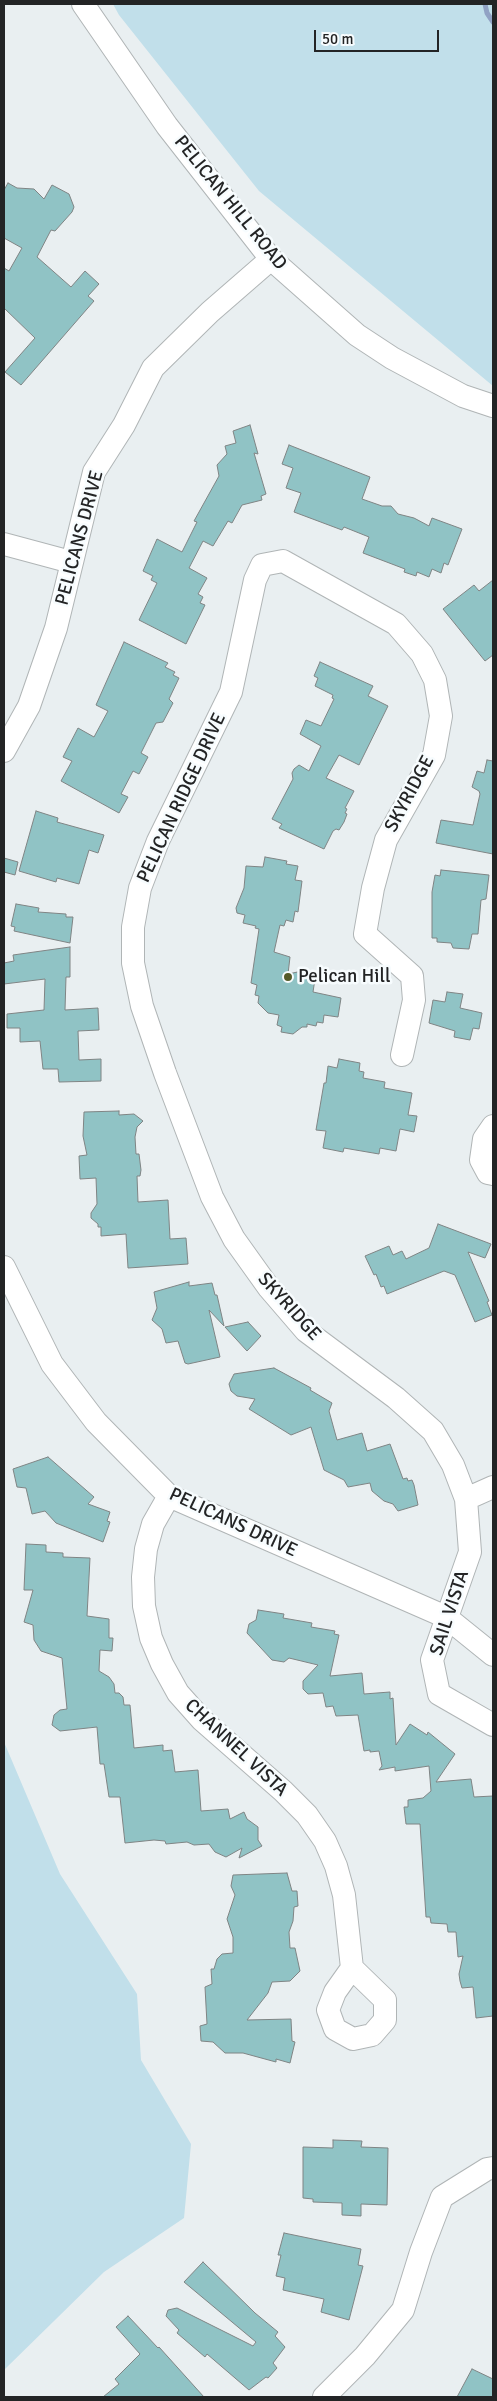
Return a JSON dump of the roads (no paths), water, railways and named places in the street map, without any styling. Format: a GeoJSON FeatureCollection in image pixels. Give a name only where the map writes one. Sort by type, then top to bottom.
{"type":"FeatureCollection","features":[{"type":"Feature","properties":{"kind":"street","name":"PELICAN HILL ROAD"},"geometry":{"type":"LineString","coordinates":[[83,4],[167,126],[271,259],[357,336],[392,358],[463,396],[493,406]]}},
{"type":"Feature","properties":{"kind":"street","name":"PELICANS DRIVE"},"geometry":{"type":"LineString","coordinates":[[4,751],[29,706],[56,628],[70,562],[94,472],[124,425],[153,368],[210,312],[271,259]]}},
{"type":"Feature","properties":{"kind":"street"},"geometry":{"type":"LineString","coordinates":[[4,544],[70,562]]}},
{"type":"Feature","properties":{"kind":"street","name":"SKYRIDGE"},"geometry":{"type":"LineString","coordinates":[[255,580],[262,564],[283,561],[334,589],[396,624],[422,654],[436,680],[441,716],[434,755],[386,840],[373,888],[365,934],[412,976],[414,1000],[402,1055]]}},
{"type":"Feature","properties":{"kind":"street","name":"PELICAN RIDGE DRIVE"},"geometry":{"type":"LineString","coordinates":[[165,1074],[142,1006],[133,963],[133,927],[140,888],[158,841],[231,692],[255,580]]}},
{"type":"Feature","properties":{"kind":"street","name":"SKYRIDGE"},"geometry":{"type":"LineString","coordinates":[[165,1074],[212,1197],[234,1239],[269,1288],[306,1331],[396,1398],[434,1431],[453,1465],[466,1499]]}},
{"type":"Feature","properties":{"kind":"street"},"geometry":{"type":"LineString","coordinates":[[493,1126],[484,1139],[481,1160],[488,1173],[493,1174]]}},
{"type":"Feature","properties":{"kind":"street","name":"PELICANS DRIVE"},"geometry":{"type":"LineString","coordinates":[[4,1268],[52,1364],[96,1422],[169,1496],[446,1617],[493,1655]]}},
{"type":"Feature","properties":{"kind":"street"},"geometry":{"type":"LineString","coordinates":[[466,1499],[493,1487]]}},
{"type":"Feature","properties":{"kind":"street","name":"CHANNEL VISTA"},"geometry":{"type":"LineString","coordinates":[[169,1496],[153,1524],[146,1549],[143,1577],[144,1606],[152,1638],[162,1664],[178,1693],[202,1720],[283,1790],[307,1815],[325,1841],[336,1866],[344,1895],[352,1968]]}},
{"type":"Feature","properties":{"kind":"street","name":"SAIL VISTA"},"geometry":{"type":"LineString","coordinates":[[466,1499],[470,1552],[432,1660],[439,1694],[493,1725]]}},
{"type":"Feature","properties":{"kind":"street"},"geometry":{"type":"LineString","coordinates":[[324,2397],[366,2356],[403,2310],[421,2252],[442,2197],[487,2169],[493,2168]]}},
{"type":"Feature","properties":{"kind":"waterway"},"geometry":{"type":"LineString","coordinates":[[485,4],[487,13],[493,22]]}},
{"type":"Feature","properties":{"kind":"place","name":"Pelican Hill"},"geometry":{"type":"Point","coordinates":[288,977]}}]}
